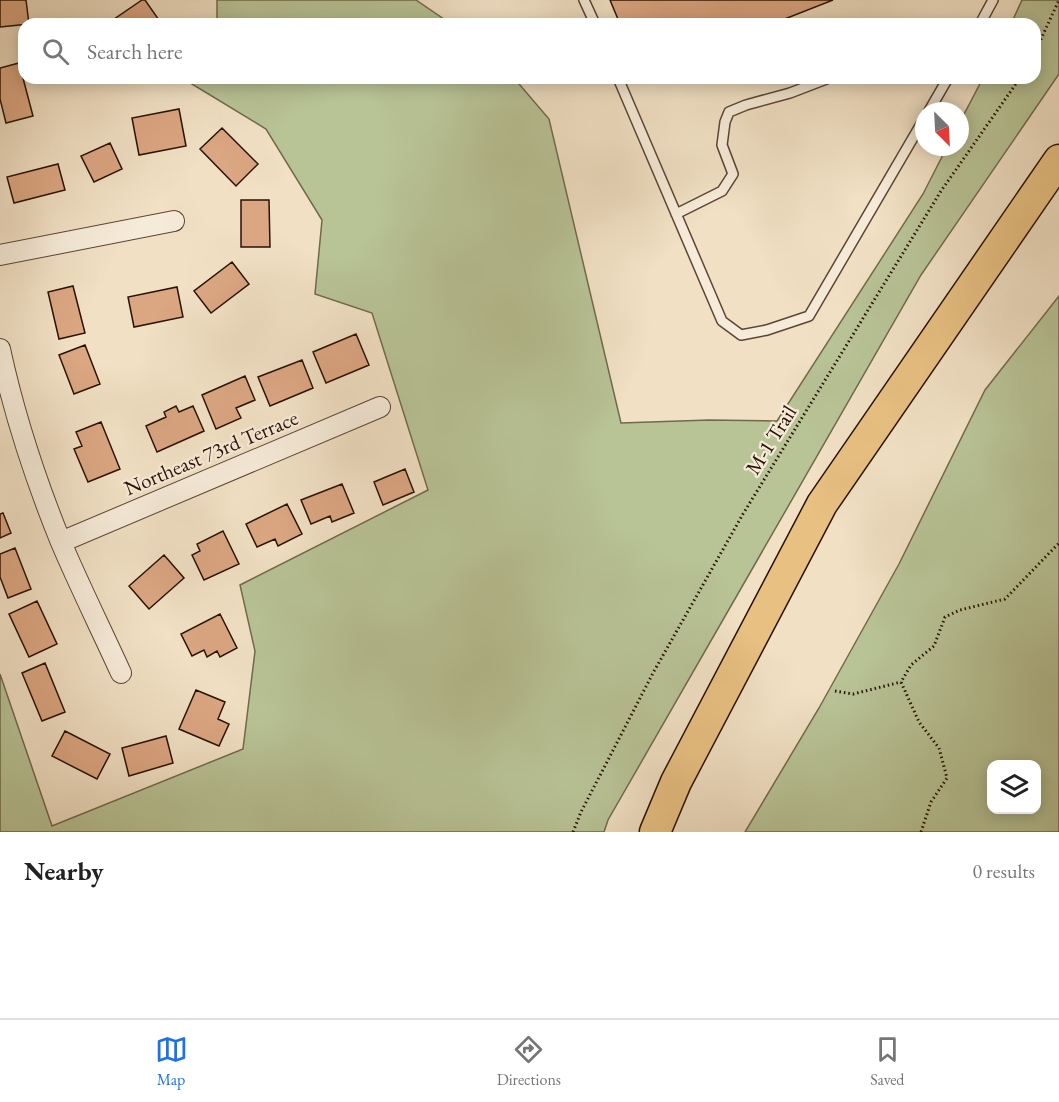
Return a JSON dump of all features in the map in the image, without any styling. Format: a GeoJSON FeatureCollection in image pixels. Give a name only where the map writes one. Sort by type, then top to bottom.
{"type":"FeatureCollection","features":[{"type":"Feature","properties":{"kind":"main road"},"geometry":{"type":"LineString","coordinates":[[654,832],[676,782],[822,504],[1059,160]]}},
{"type":"Feature","properties":{"kind":"street"},"geometry":{"type":"LineString","coordinates":[[0,255],[174,221]]}},
{"type":"Feature","properties":{"kind":"street"},"geometry":{"type":"LineString","coordinates":[[0,348],[25,443],[45,501],[61,542],[121,674]]}},
{"type":"Feature","properties":{"kind":"street","name":"Northeast 73rd Terrace"},"geometry":{"type":"LineString","coordinates":[[61,542],[380,407]]}},
{"type":"Feature","properties":{"kind":"lane"},"geometry":{"type":"LineString","coordinates":[[584,0],[592,18]]}},
{"type":"Feature","properties":{"kind":"lane"},"geometry":{"type":"LineString","coordinates":[[983,18],[993,0]]}},
{"type":"Feature","properties":{"kind":"lane"},"geometry":{"type":"LineString","coordinates":[[621,84],[722,321],[741,335],[767,330],[809,316],[915,134]]}},
{"type":"Feature","properties":{"kind":"lane"},"geometry":{"type":"LineString","coordinates":[[676,214],[722,191],[733,174],[722,145],[725,122],[729,112],[813,84]]}},
{"type":"Feature","properties":{"kind":"lane"},"geometry":{"type":"LineString","coordinates":[[934,102],[945,84]]}},
{"type":"Feature","properties":{"kind":"path"},"geometry":{"type":"LineString","coordinates":[[1041,39],[1059,0]]}},
{"type":"Feature","properties":{"kind":"path","name":"M-1 Trail"},"geometry":{"type":"LineString","coordinates":[[573,832],[581,812],[653,673],[743,514],[941,191],[1016,84]]}},
{"type":"Feature","properties":{"kind":"path"},"geometry":{"type":"LineString","coordinates":[[835,691],[853,694],[901,682],[911,665],[934,646],[945,617],[960,610],[1005,599],[1059,543]]}},
{"type":"Feature","properties":{"kind":"path"},"geometry":{"type":"LineString","coordinates":[[901,682],[919,722],[939,748],[947,778],[931,802],[921,832]]}},
{"type":"Feature","properties":{"kind":"green space"},"geometry":{"type":"Polygon","coordinates":[[[217,0],[416,0],[442,18],[217,18],[217,0]]]}},
{"type":"Feature","properties":{"kind":"green space"},"geometry":{"type":"Polygon","coordinates":[[[1022,0],[1059,0],[1059,74],[921,275],[608,820],[604,832],[0,832],[0,674],[52,826],[243,749],[255,651],[240,585],[428,490],[372,313],[315,294],[322,220],[266,129],[192,84],[519,84],[549,119],[621,423],[709,420],[777,421],[923,194],[942,156],[969,156],[969,105],[980,84],[1041,84],[1041,18],[1014,18],[1022,0]]]}},
{"type":"Feature","properties":{"kind":"green space"},"geometry":{"type":"Polygon","coordinates":[[[1059,296],[1059,832],[745,832],[819,708],[899,564],[985,390],[1059,296]]]}},
{"type":"Feature","properties":{"kind":"building"},"geometry":{"type":"Polygon","coordinates":[[[0,0],[26,0],[28,18],[18,18],[18,25],[0,27],[0,0]]]}},
{"type":"Feature","properties":{"kind":"building"},"geometry":{"type":"Polygon","coordinates":[[[145,0],[158,18],[116,18],[145,0]]]}},
{"type":"Feature","properties":{"kind":"building"},"geometry":{"type":"Polygon","coordinates":[[[610,0],[833,0],[787,18],[618,18],[610,0]]]}},
{"type":"Feature","properties":{"kind":"building"},"geometry":{"type":"Polygon","coordinates":[[[18,63],[18,84],[25,84],[33,116],[6,123],[0,99],[0,68],[18,63]]]}},
{"type":"Feature","properties":{"kind":"building"},"geometry":{"type":"Polygon","coordinates":[[[179,109],[186,146],[139,155],[132,118],[179,109]]]}},
{"type":"Feature","properties":{"kind":"building"},"geometry":{"type":"Polygon","coordinates":[[[222,128],[258,164],[236,186],[200,149],[222,128]]]}},
{"type":"Feature","properties":{"kind":"building"},"geometry":{"type":"Polygon","coordinates":[[[110,143],[122,169],[94,182],[81,156],[110,143]]]}},
{"type":"Feature","properties":{"kind":"building"},"geometry":{"type":"Polygon","coordinates":[[[58,164],[65,190],[14,203],[7,177],[58,164]]]}},
{"type":"Feature","properties":{"kind":"building"},"geometry":{"type":"Polygon","coordinates":[[[241,200],[269,200],[270,247],[241,247],[241,200]]]}},
{"type":"Feature","properties":{"kind":"building"},"geometry":{"type":"Polygon","coordinates":[[[232,262],[249,284],[211,313],[194,291],[232,262]]]}},
{"type":"Feature","properties":{"kind":"building"},"geometry":{"type":"Polygon","coordinates":[[[73,286],[85,333],[59,339],[48,292],[73,286]]]}},
{"type":"Feature","properties":{"kind":"building"},"geometry":{"type":"Polygon","coordinates":[[[177,287],[183,317],[134,327],[128,297],[177,287]]]}},
{"type":"Feature","properties":{"kind":"building"},"geometry":{"type":"Polygon","coordinates":[[[356,334],[369,365],[326,383],[313,352],[356,334]]]}},
{"type":"Feature","properties":{"kind":"building"},"geometry":{"type":"Polygon","coordinates":[[[85,345],[100,384],[74,394],[59,355],[85,345]]]}},
{"type":"Feature","properties":{"kind":"building"},"geometry":{"type":"Polygon","coordinates":[[[302,360],[313,388],[270,406],[258,377],[302,360]]]}},
{"type":"Feature","properties":{"kind":"building"},"geometry":{"type":"Polygon","coordinates":[[[245,376],[255,400],[236,408],[241,418],[216,429],[202,395],[245,376]]]}},
{"type":"Feature","properties":{"kind":"building"},"geometry":{"type":"Polygon","coordinates":[[[176,406],[179,412],[193,406],[204,431],[157,452],[146,426],[166,417],[164,412],[176,406]]]}},
{"type":"Feature","properties":{"kind":"building"},"geometry":{"type":"Polygon","coordinates":[[[101,422],[120,469],[88,482],[74,449],[82,446],[76,432],[101,422]]]}},
{"type":"Feature","properties":{"kind":"building"},"geometry":{"type":"Polygon","coordinates":[[[405,469],[414,492],[383,505],[374,482],[405,469]]]}},
{"type":"Feature","properties":{"kind":"building"},"geometry":{"type":"Polygon","coordinates":[[[342,484],[354,513],[332,522],[330,516],[311,524],[301,500],[342,484]]]}},
{"type":"Feature","properties":{"kind":"building"},"geometry":{"type":"Polygon","coordinates":[[[287,504],[302,534],[278,546],[275,539],[257,547],[246,524],[287,504]]]}},
{"type":"Feature","properties":{"kind":"building"},"geometry":{"type":"Polygon","coordinates":[[[3,513],[11,533],[0,538],[0,514],[3,513]]]}},
{"type":"Feature","properties":{"kind":"building"},"geometry":{"type":"Polygon","coordinates":[[[223,531],[239,564],[204,580],[192,555],[200,551],[197,544],[223,531]]]}},
{"type":"Feature","properties":{"kind":"building"},"geometry":{"type":"Polygon","coordinates":[[[15,548],[31,589],[8,598],[0,577],[0,554],[15,548]]]}},
{"type":"Feature","properties":{"kind":"building"},"geometry":{"type":"Polygon","coordinates":[[[164,555],[184,578],[149,609],[129,586],[164,555]]]}},
{"type":"Feature","properties":{"kind":"building"},"geometry":{"type":"Polygon","coordinates":[[[37,601],[57,644],[29,657],[9,614],[37,601]]]}},
{"type":"Feature","properties":{"kind":"building"},"geometry":{"type":"Polygon","coordinates":[[[220,614],[237,648],[220,657],[217,651],[207,657],[204,650],[192,656],[181,634],[220,614]]]}},
{"type":"Feature","properties":{"kind":"building"},"geometry":{"type":"Polygon","coordinates":[[[45,663],[65,712],[42,721],[22,673],[45,663]]]}},
{"type":"Feature","properties":{"kind":"building"},"geometry":{"type":"Polygon","coordinates":[[[196,690],[225,702],[218,719],[229,724],[219,746],[179,729],[196,690]]]}},
{"type":"Feature","properties":{"kind":"building"},"geometry":{"type":"Polygon","coordinates":[[[65,731],[110,754],[97,779],[52,756],[65,731]]]}},
{"type":"Feature","properties":{"kind":"building"},"geometry":{"type":"Polygon","coordinates":[[[166,736],[173,763],[129,776],[122,748],[166,736]]]}}]}
